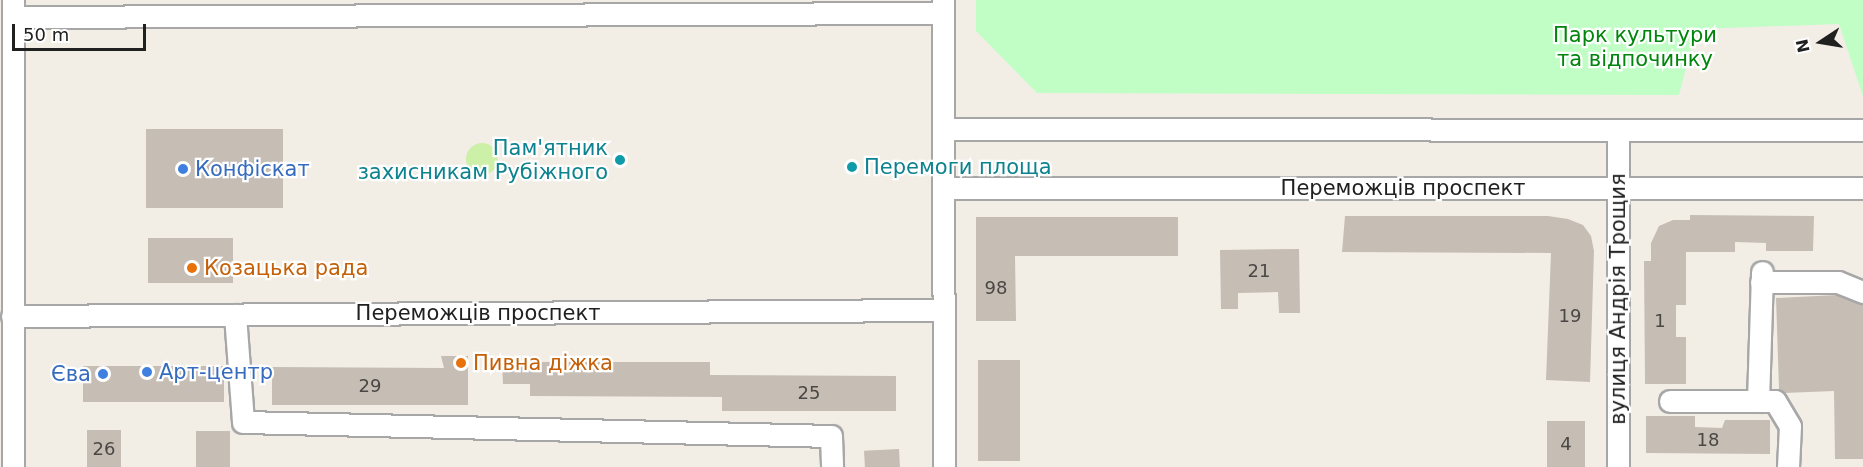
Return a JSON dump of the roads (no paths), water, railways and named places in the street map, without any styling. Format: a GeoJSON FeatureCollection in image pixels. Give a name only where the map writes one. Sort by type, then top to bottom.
{"type":"FeatureCollection","features":[{"type":"Feature","properties":{"kind":"street"},"geometry":{"type":"LineString","coordinates":[[13,467],[12,316],[6,161],[13,8],[943,7],[944,467]]}},
{"type":"Feature","properties":{"kind":"street"},"geometry":{"type":"LineString","coordinates":[[945,129],[1863,130]]}},
{"type":"Feature","properties":{"kind":"street","name":"вулиця Андрія Трощия"},"geometry":{"type":"LineString","coordinates":[[1618,131],[1618,467]]}},
{"type":"Feature","properties":{"kind":"street","name":"Переможців проспект"},"geometry":{"type":"LineString","coordinates":[[944,188],[1863,188]]}},
{"type":"Feature","properties":{"kind":"street"},"geometry":{"type":"LineString","coordinates":[[1758,401],[1762,277],[1838,282],[1863,292]]}},
{"type":"Feature","properties":{"kind":"street","name":"Переможців проспект"},"geometry":{"type":"LineString","coordinates":[[12,316],[944,310]]}},
{"type":"Feature","properties":{"kind":"street"},"geometry":{"type":"LineString","coordinates":[[235,315],[243,422],[831,436],[831,467]]}},
{"type":"Feature","properties":{"kind":"street"},"geometry":{"type":"LineString","coordinates":[[1670,401],[1775,401],[1790,426],[1788,467]]}},
{"type":"Feature","properties":{"kind":"place","name":"Пам'ятник захисникам Рубіжного"},"geometry":{"type":"Point","coordinates":[620,160]}},
{"type":"Feature","properties":{"kind":"place","name":"Перемоги площа"},"geometry":{"type":"Point","coordinates":[852,167]}},
{"type":"Feature","properties":{"kind":"place","name":"Конфіскат"},"geometry":{"type":"Point","coordinates":[183,169]}},
{"type":"Feature","properties":{"kind":"place","name":"Козацька рада"},"geometry":{"type":"Point","coordinates":[192,268]}},
{"type":"Feature","properties":{"kind":"place","name":"Пивна діжка"},"geometry":{"type":"Point","coordinates":[461,363]}},
{"type":"Feature","properties":{"kind":"place","name":"Арт-центр"},"geometry":{"type":"Point","coordinates":[147,372]}},
{"type":"Feature","properties":{"kind":"place","name":"Єва"},"geometry":{"type":"Point","coordinates":[103,374]}},
{"type":"Feature","properties":{"kind":"park label","name":"Парк культури та відпочинку"},"geometry":{"type":"Point","coordinates":[1635,47]}}]}
